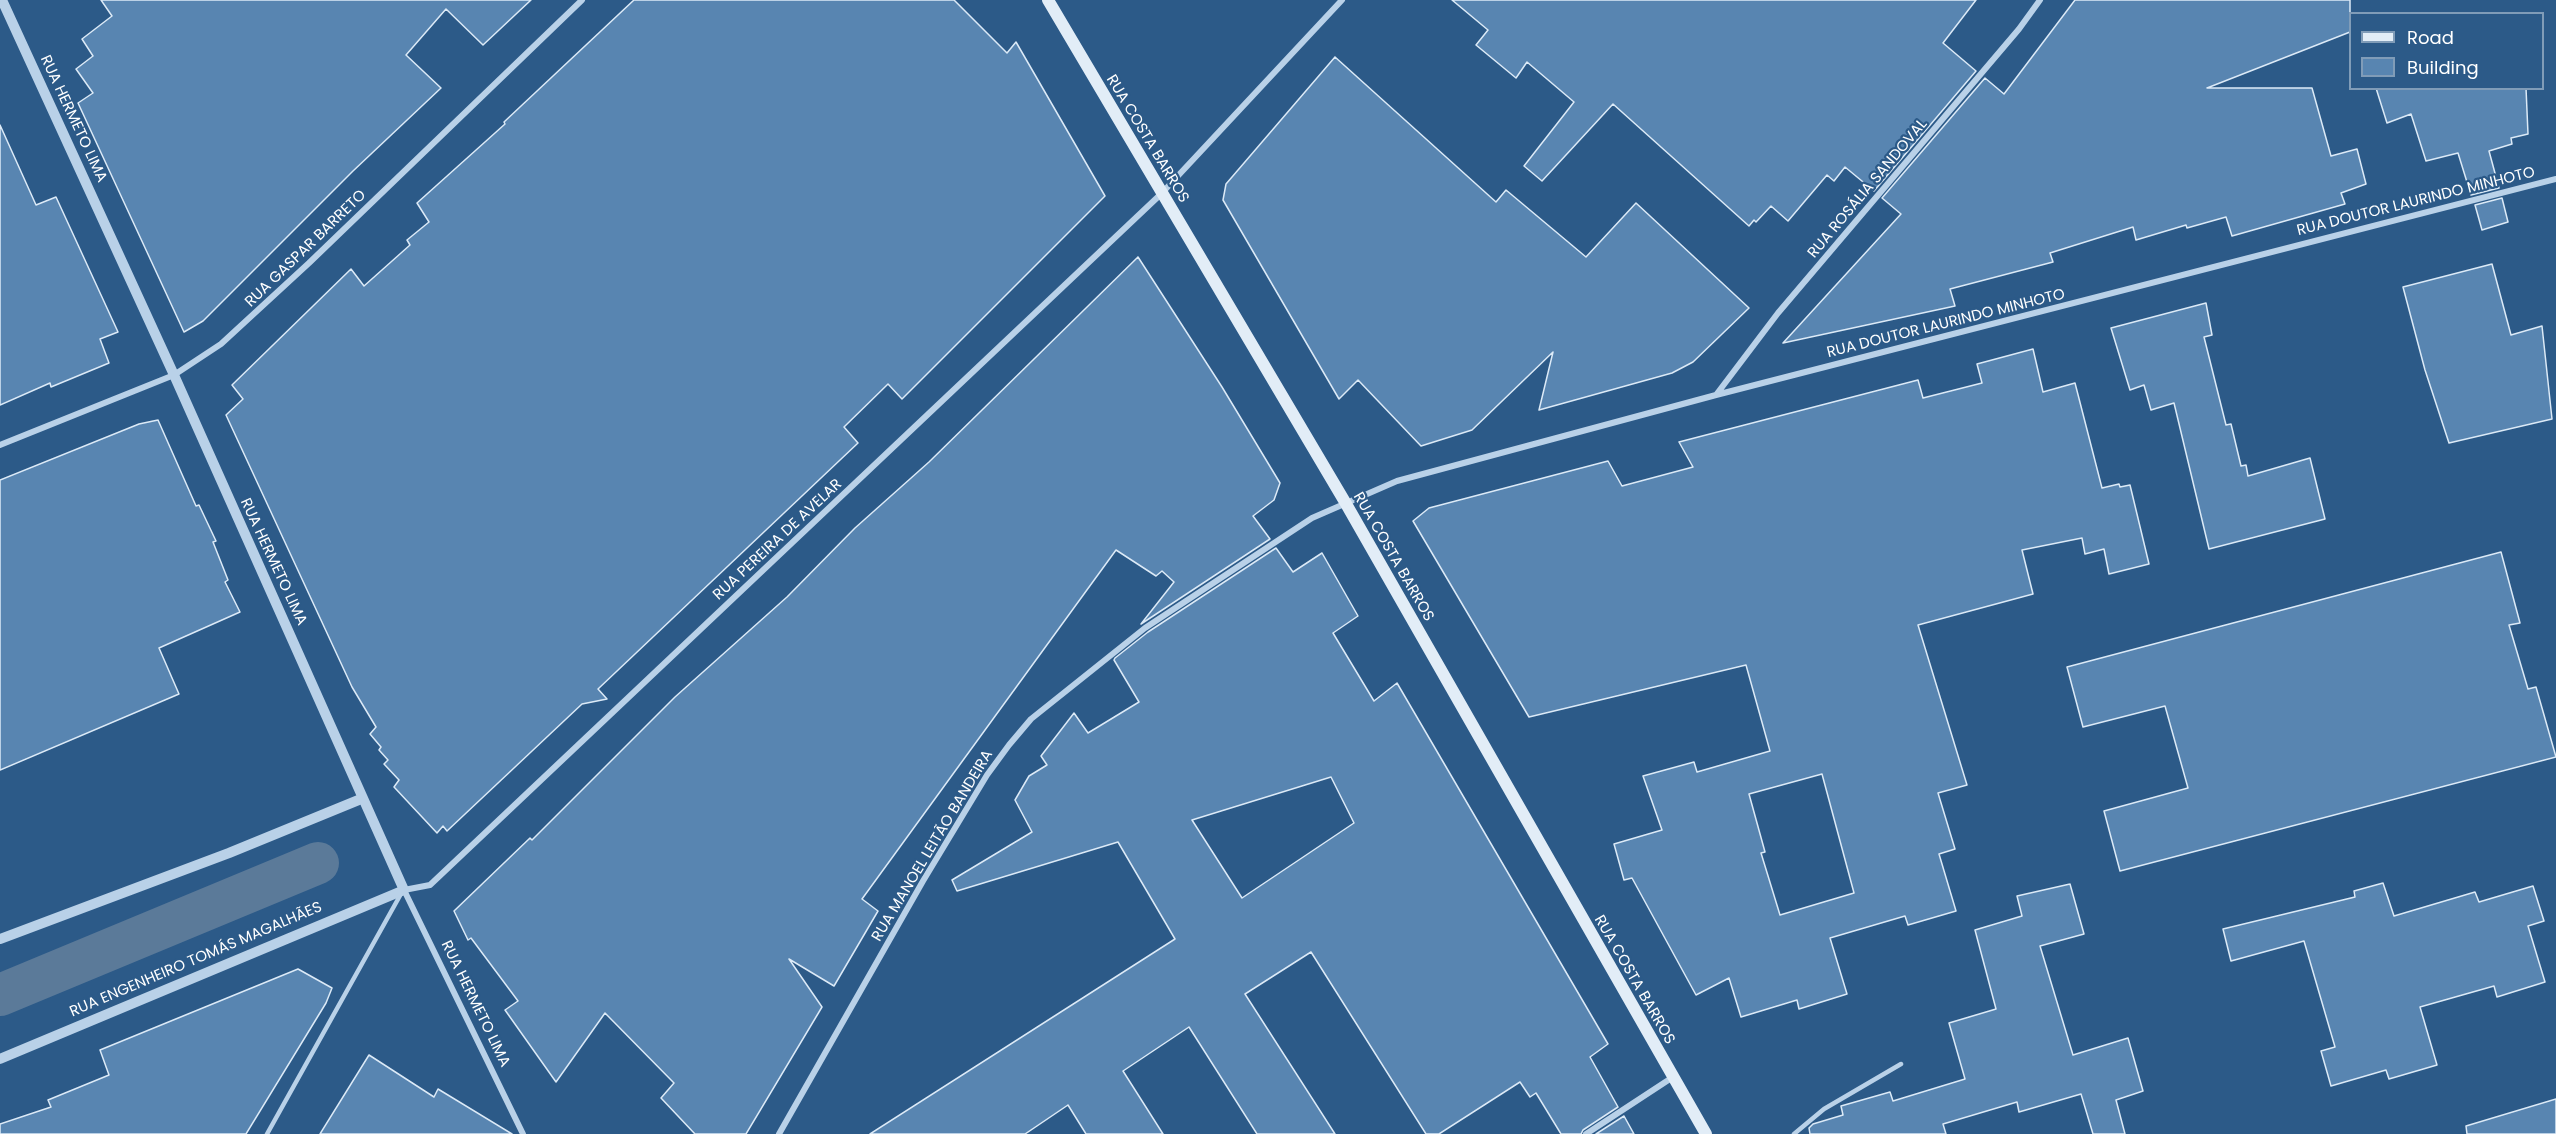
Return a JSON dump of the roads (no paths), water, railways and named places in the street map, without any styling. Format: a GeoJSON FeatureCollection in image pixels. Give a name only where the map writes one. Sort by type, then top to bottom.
{"type":"FeatureCollection","features":[{"type":"Feature","properties":{"kind":"main road","name":"RUA COSTA BARROS"},"geometry":{"type":"LineString","coordinates":[[1048,0],[1345,502],[1706,1134]]}},
{"type":"Feature","properties":{"kind":"street","name":"RUA HERMETO LIMA"},"geometry":{"type":"LineString","coordinates":[[2,0],[174,375],[361,800],[523,1134]]}},
{"type":"Feature","properties":{"kind":"street","name":"RUA GASPAR BARRETO"},"geometry":{"type":"LineString","coordinates":[[0,445],[174,375],[221,344],[250,320],[582,0]]}},
{"type":"Feature","properties":{"kind":"street","name":"RUA PEREIRA DE AVELAR"},"geometry":{"type":"LineString","coordinates":[[404,890],[430,885],[1161,194],[1342,0]]}},
{"type":"Feature","properties":{"kind":"street","name":"RUA ROSÁLIA SANDOVAL"},"geometry":{"type":"LineString","coordinates":[[1716,395],[1778,313],[2019,29],[2040,0]]}},
{"type":"Feature","properties":{"kind":"street","name":"RUA DOUTOR LAURINDO MINHOTO"},"geometry":{"type":"LineString","coordinates":[[1345,502],[1396,481],[1716,395],[2556,179]]}},
{"type":"Feature","properties":{"kind":"street","name":"RUA MANOEL LEITÃO BANDEIRA"},"geometry":{"type":"LineString","coordinates":[[779,1134],[987,775],[1031,719],[1145,628],[1285,533],[1345,502]]}},
{"type":"Feature","properties":{"kind":"street"},"geometry":{"type":"LineString","coordinates":[[0,939],[229,853],[361,800]]}},
{"type":"Feature","properties":{"kind":"street","name":"RUA ENGENHEIRO TOMÁS MAGALHÃES"},"geometry":{"type":"LineString","coordinates":[[0,1059],[404,890]]}},
{"type":"Feature","properties":{"kind":"street"},"geometry":{"type":"LineString","coordinates":[[1586,1134],[1673,1077]]}},
{"type":"Feature","properties":{"kind":"lane"},"geometry":{"type":"LineString","coordinates":[[267,1134],[404,890]]}},
{"type":"Feature","properties":{"kind":"lane"},"geometry":{"type":"LineString","coordinates":[[1794,1134],[1824,1109],[1901,1064]]}},
{"type":"Feature","properties":{"kind":"waterway"},"geometry":{"type":"LineString","coordinates":[[0,995],[318,863]]}}]}
